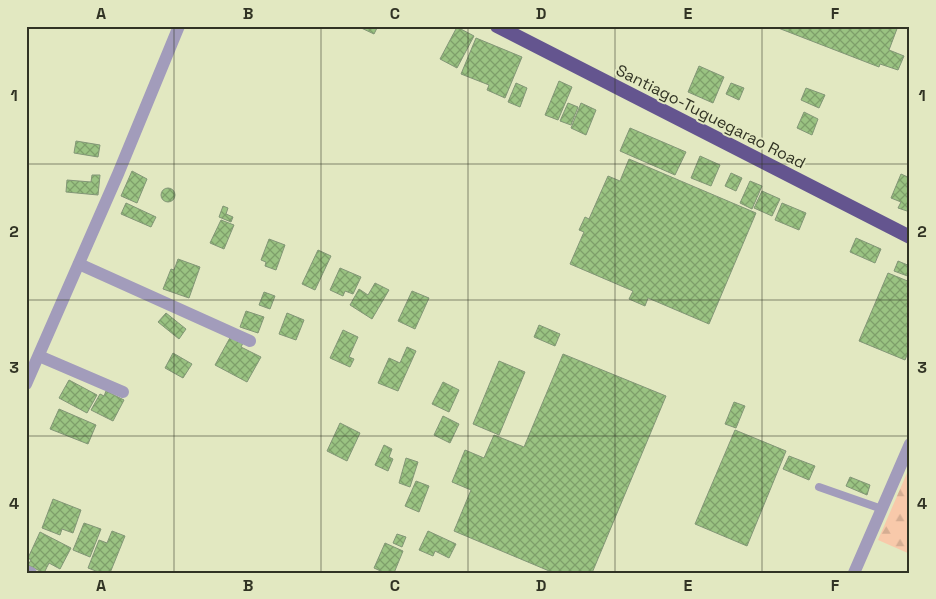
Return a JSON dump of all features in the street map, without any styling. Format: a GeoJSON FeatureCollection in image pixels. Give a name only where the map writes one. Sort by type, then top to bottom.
{"type":"FeatureCollection","features":[{"type":"Feature","properties":{"kind":"highway","name":"Santiago-Tuguegarao Road"},"geometry":{"type":"LineString","coordinates":[[497,26],[910,237]]}},
{"type":"Feature","properties":{"kind":"street"},"geometry":{"type":"LineString","coordinates":[[26,384],[118,174],[179,26]]}},
{"type":"Feature","properties":{"kind":"street"},"geometry":{"type":"LineString","coordinates":[[79,264],[250,341]]}},
{"type":"Feature","properties":{"kind":"street"},"geometry":{"type":"LineString","coordinates":[[39,356],[123,392]]}},
{"type":"Feature","properties":{"kind":"street"},"geometry":{"type":"LineString","coordinates":[[854,573],[910,444]]}},
{"type":"Feature","properties":{"kind":"street"},"geometry":{"type":"LineString","coordinates":[[26,571],[31,573]]}},
{"type":"Feature","properties":{"kind":"lane"},"geometry":{"type":"LineString","coordinates":[[819,486],[882,509]]}},
{"type":"Feature","properties":{"kind":"green space"},"geometry":{"type":"Polygon","coordinates":[[[910,466],[910,554],[878,540],[910,466]]]}},
{"type":"Feature","properties":{"kind":"building"},"geometry":{"type":"Polygon","coordinates":[[[357,26],[378,26],[374,34],[357,26]]]}},
{"type":"Feature","properties":{"kind":"building"},"geometry":{"type":"Polygon","coordinates":[[[773,26],[898,26],[889,50],[904,56],[898,70],[880,64],[879,67],[773,26]]]}},
{"type":"Feature","properties":{"kind":"building"},"geometry":{"type":"Polygon","coordinates":[[[457,27],[474,36],[457,68],[440,59],[457,27]]]}},
{"type":"Feature","properties":{"kind":"building"},"geometry":{"type":"Polygon","coordinates":[[[476,38],[522,57],[505,98],[487,90],[489,85],[461,74],[476,38]]]}},
{"type":"Feature","properties":{"kind":"building"},"geometry":{"type":"Polygon","coordinates":[[[699,66],[724,77],[713,103],[688,92],[699,66]]]}},
{"type":"Feature","properties":{"kind":"building"},"geometry":{"type":"Polygon","coordinates":[[[559,81],[572,87],[558,120],[545,115],[559,81]]]}},
{"type":"Feature","properties":{"kind":"building"},"geometry":{"type":"Polygon","coordinates":[[[516,83],[527,88],[520,107],[508,102],[516,83]]]}},
{"type":"Feature","properties":{"kind":"building"},"geometry":{"type":"Polygon","coordinates":[[[731,83],[744,88],[739,100],[726,94],[731,83]]]}},
{"type":"Feature","properties":{"kind":"building"},"geometry":{"type":"Polygon","coordinates":[[[806,88],[825,95],[819,108],[801,100],[806,88]]]}},
{"type":"Feature","properties":{"kind":"building"},"geometry":{"type":"Polygon","coordinates":[[[568,103],[578,107],[571,125],[560,121],[568,103]]]}},
{"type":"Feature","properties":{"kind":"building"},"geometry":{"type":"Polygon","coordinates":[[[581,103],[596,110],[586,135],[571,128],[581,103]]]}},
{"type":"Feature","properties":{"kind":"building"},"geometry":{"type":"Polygon","coordinates":[[[804,112],[818,119],[812,135],[797,128],[804,112]]]}},
{"type":"Feature","properties":{"kind":"building"},"geometry":{"type":"Polygon","coordinates":[[[630,128],[686,152],[675,175],[620,151],[630,128]]]}},
{"type":"Feature","properties":{"kind":"building"},"geometry":{"type":"Polygon","coordinates":[[[76,141],[100,145],[98,157],[74,153],[76,141]]]}},
{"type":"Feature","properties":{"kind":"building"},"geometry":{"type":"Polygon","coordinates":[[[700,156],[720,165],[711,186],[691,178],[700,156]]]}},
{"type":"Feature","properties":{"kind":"building"},"geometry":{"type":"Polygon","coordinates":[[[629,159],[756,213],[709,324],[648,298],[645,306],[629,299],[633,291],[570,264],[584,232],[579,230],[585,217],[589,219],[608,176],[620,181],[629,159]]]}},
{"type":"Feature","properties":{"kind":"building"},"geometry":{"type":"Polygon","coordinates":[[[132,171],[147,179],[137,203],[121,196],[132,171]]]}},
{"type":"Feature","properties":{"kind":"building"},"geometry":{"type":"Polygon","coordinates":[[[731,173],[742,178],[736,191],[725,186],[731,173]]]}},
{"type":"Feature","properties":{"kind":"building"},"geometry":{"type":"Polygon","coordinates":[[[901,174],[910,178],[910,212],[898,208],[901,202],[891,198],[901,174]]]}},
{"type":"Feature","properties":{"kind":"building"},"geometry":{"type":"Polygon","coordinates":[[[92,175],[100,175],[98,195],[66,192],[67,180],[91,182],[92,175]]]}},
{"type":"Feature","properties":{"kind":"building"},"geometry":{"type":"Polygon","coordinates":[[[750,181],[762,186],[752,209],[740,203],[750,181]]]}},
{"type":"Feature","properties":{"kind":"building"},"geometry":{"type":"Polygon","coordinates":[[[168,188],[173,190],[175,195],[173,200],[168,202],[163,200],[161,195],[163,190],[168,188]]]}},
{"type":"Feature","properties":{"kind":"building"},"geometry":{"type":"Polygon","coordinates":[[[762,191],[780,199],[772,216],[754,208],[762,191]]]}},
{"type":"Feature","properties":{"kind":"building"},"geometry":{"type":"Polygon","coordinates":[[[126,203],[156,217],[151,227],[121,214],[126,203]]]}},
{"type":"Feature","properties":{"kind":"building"},"geometry":{"type":"Polygon","coordinates":[[[782,203],[806,213],[799,230],[775,220],[782,203]]]}},
{"type":"Feature","properties":{"kind":"building"},"geometry":{"type":"Polygon","coordinates":[[[223,206],[228,208],[226,214],[233,217],[231,222],[219,217],[223,206]]]}},
{"type":"Feature","properties":{"kind":"building"},"geometry":{"type":"Polygon","coordinates":[[[221,220],[234,225],[224,249],[210,243],[221,220]]]}},
{"type":"Feature","properties":{"kind":"building"},"geometry":{"type":"Polygon","coordinates":[[[856,238],[881,249],[875,263],[850,252],[856,238]]]}},
{"type":"Feature","properties":{"kind":"building"},"geometry":{"type":"Polygon","coordinates":[[[269,239],[285,245],[276,270],[265,266],[266,262],[261,260],[269,239]]]}},
{"type":"Feature","properties":{"kind":"building"},"geometry":{"type":"Polygon","coordinates":[[[318,250],[331,256],[315,290],[302,284],[318,250]]]}},
{"type":"Feature","properties":{"kind":"building"},"geometry":{"type":"Polygon","coordinates":[[[178,259],[200,267],[189,298],[163,289],[171,269],[174,270],[178,259]]]}},
{"type":"Feature","properties":{"kind":"building"},"geometry":{"type":"Polygon","coordinates":[[[898,261],[910,266],[910,277],[894,271],[898,261]]]}},
{"type":"Feature","properties":{"kind":"building"},"geometry":{"type":"Polygon","coordinates":[[[340,268],[361,277],[353,294],[345,291],[343,296],[330,290],[340,268]]]}},
{"type":"Feature","properties":{"kind":"building"},"geometry":{"type":"Polygon","coordinates":[[[888,273],[910,282],[910,348],[905,360],[859,341],[888,273]]]}},
{"type":"Feature","properties":{"kind":"building"},"geometry":{"type":"Polygon","coordinates":[[[375,283],[389,290],[372,319],[350,305],[359,289],[368,295],[375,283]]]}},
{"type":"Feature","properties":{"kind":"building"},"geometry":{"type":"Polygon","coordinates":[[[412,291],[429,298],[415,329],[398,321],[412,291]]]}},
{"type":"Feature","properties":{"kind":"building"},"geometry":{"type":"Polygon","coordinates":[[[264,292],[275,296],[270,309],[259,305],[264,292]]]}},
{"type":"Feature","properties":{"kind":"building"},"geometry":{"type":"Polygon","coordinates":[[[246,311],[264,317],[258,333],[240,327],[246,311]]]}},
{"type":"Feature","properties":{"kind":"building"},"geometry":{"type":"Polygon","coordinates":[[[166,313],[186,329],[179,339],[158,322],[166,313]]]}},
{"type":"Feature","properties":{"kind":"building"},"geometry":{"type":"Polygon","coordinates":[[[287,313],[304,320],[296,340],[279,334],[287,313]]]}},
{"type":"Feature","properties":{"kind":"building"},"geometry":{"type":"Polygon","coordinates":[[[539,325],[560,334],[555,346],[534,337],[539,325]]]}},
{"type":"Feature","properties":{"kind":"building"},"geometry":{"type":"Polygon","coordinates":[[[343,330],[358,337],[349,357],[354,359],[350,367],[330,358],[343,330]]]}},
{"type":"Feature","properties":{"kind":"building"},"geometry":{"type":"Polygon","coordinates":[[[232,334],[244,341],[241,347],[261,357],[247,382],[215,365],[232,334]]]}},
{"type":"Feature","properties":{"kind":"building"},"geometry":{"type":"Polygon","coordinates":[[[407,347],[416,351],[398,391],[378,383],[389,358],[400,363],[407,347]]]}},
{"type":"Feature","properties":{"kind":"building"},"geometry":{"type":"Polygon","coordinates":[[[173,353],[192,364],[183,378],[165,368],[173,353]]]}},
{"type":"Feature","properties":{"kind":"building"},"geometry":{"type":"Polygon","coordinates":[[[563,354],[666,396],[592,573],[554,573],[454,531],[471,490],[452,482],[465,450],[484,458],[494,435],[524,447],[563,354]]]}},
{"type":"Feature","properties":{"kind":"building"},"geometry":{"type":"Polygon","coordinates":[[[499,361],[525,372],[499,435],[473,424],[499,361]]]}},
{"type":"Feature","properties":{"kind":"building"},"geometry":{"type":"Polygon","coordinates":[[[69,380],[97,395],[87,413],[59,398],[69,380]]]}},
{"type":"Feature","properties":{"kind":"building"},"geometry":{"type":"Polygon","coordinates":[[[443,382],[459,390],[449,412],[432,404],[443,382]]]}},
{"type":"Feature","properties":{"kind":"building"},"geometry":{"type":"Polygon","coordinates":[[[106,391],[124,400],[113,421],[91,410],[100,394],[104,396],[106,391]]]}},
{"type":"Feature","properties":{"kind":"building"},"geometry":{"type":"Polygon","coordinates":[[[734,402],[745,406],[736,428],[725,424],[734,402]]]}},
{"type":"Feature","properties":{"kind":"building"},"geometry":{"type":"Polygon","coordinates":[[[59,409],[96,425],[88,444],[50,429],[59,409]]]}},
{"type":"Feature","properties":{"kind":"building"},"geometry":{"type":"Polygon","coordinates":[[[443,416],[459,424],[450,443],[434,435],[443,416]]]}},
{"type":"Feature","properties":{"kind":"building"},"geometry":{"type":"Polygon","coordinates":[[[340,423],[360,433],[347,461],[327,451],[340,423]]]}},
{"type":"Feature","properties":{"kind":"building"},"geometry":{"type":"Polygon","coordinates":[[[735,430],[786,451],[747,546],[695,524],[735,430]]]}},
{"type":"Feature","properties":{"kind":"building"},"geometry":{"type":"Polygon","coordinates":[[[384,445],[392,449],[389,457],[393,459],[388,471],[375,465],[384,445]]]}},
{"type":"Feature","properties":{"kind":"building"},"geometry":{"type":"Polygon","coordinates":[[[789,456],[815,466],[809,480],[783,469],[789,456]]]}},
{"type":"Feature","properties":{"kind":"building"},"geometry":{"type":"Polygon","coordinates":[[[406,458],[418,462],[410,487],[399,483],[406,458]]]}},
{"type":"Feature","properties":{"kind":"building"},"geometry":{"type":"Polygon","coordinates":[[[850,477],[870,485],[867,495],[846,486],[850,477]]]}},
{"type":"Feature","properties":{"kind":"building"},"geometry":{"type":"Polygon","coordinates":[[[416,481],[429,486],[419,512],[405,506],[416,481]]]}},
{"type":"Feature","properties":{"kind":"building"},"geometry":{"type":"Polygon","coordinates":[[[53,499],[81,510],[73,533],[62,529],[60,535],[42,528],[53,499]]]}},
{"type":"Feature","properties":{"kind":"building"},"geometry":{"type":"Polygon","coordinates":[[[84,523],[101,529],[90,557],[73,550],[84,523]]]}},
{"type":"Feature","properties":{"kind":"building"},"geometry":{"type":"Polygon","coordinates":[[[112,531],[125,536],[110,573],[101,573],[88,568],[99,540],[107,543],[112,531]]]}},
{"type":"Feature","properties":{"kind":"building"},"geometry":{"type":"Polygon","coordinates":[[[428,531],[456,544],[449,558],[435,551],[433,556],[419,550],[428,531]]]}},
{"type":"Feature","properties":{"kind":"building"},"geometry":{"type":"Polygon","coordinates":[[[40,532],[71,548],[60,569],[49,563],[44,573],[28,565],[31,560],[28,558],[40,532]]]}},
{"type":"Feature","properties":{"kind":"building"},"geometry":{"type":"Polygon","coordinates":[[[397,534],[406,537],[402,547],[393,543],[397,534]]]}},
{"type":"Feature","properties":{"kind":"building"},"geometry":{"type":"Polygon","coordinates":[[[385,543],[403,551],[394,573],[385,573],[374,568],[385,543]]]}}]}
